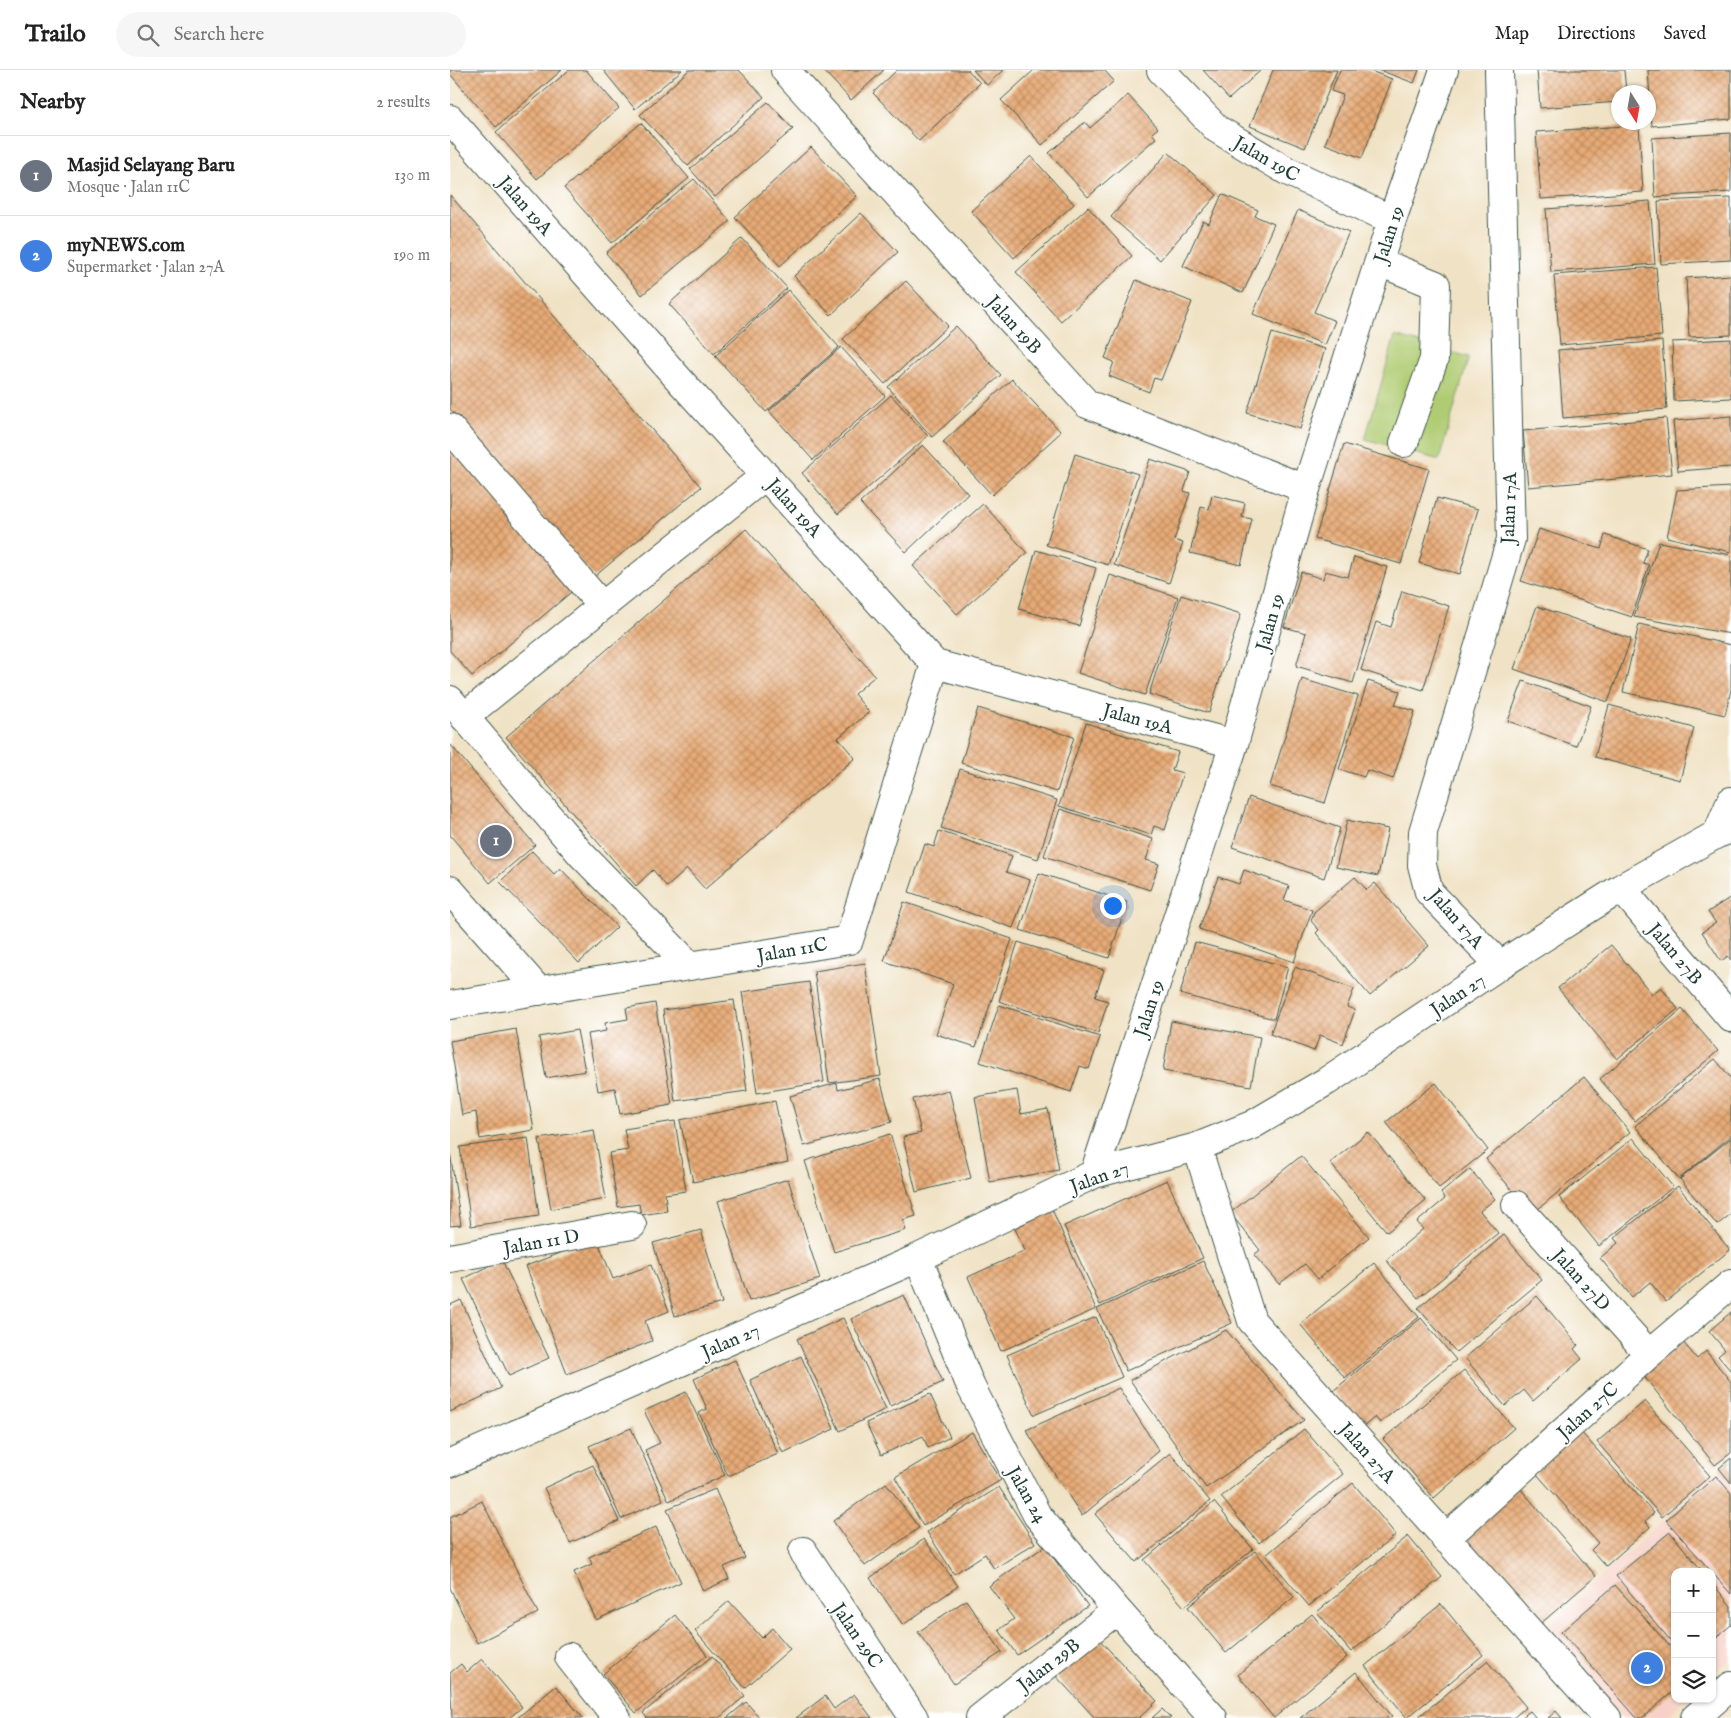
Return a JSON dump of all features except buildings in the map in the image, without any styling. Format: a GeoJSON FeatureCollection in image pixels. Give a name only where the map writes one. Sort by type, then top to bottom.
{"type":"FeatureCollection","features":[{"type":"Feature","properties":{"kind":"street","name":"Jalan 19B"},"geometry":{"type":"LineString","coordinates":[[785,70],[1087,404],[1306,490]]}},
{"type":"Feature","properties":{"kind":"street","name":"Jalan 19C"},"geometry":{"type":"LineString","coordinates":[[1161,70],[1218,128],[1287,171],[1392,220]]}},
{"type":"Feature","properties":{"kind":"street","name":"Jalan 19"},"geometry":{"type":"LineString","coordinates":[[1094,1174],[1234,744],[1306,490],[1392,220],[1444,70]]}},
{"type":"Feature","properties":{"kind":"street","name":"Jalan 17A"},"geometry":{"type":"LineString","coordinates":[[1499,70],[1511,539],[1423,832],[1422,866],[1429,892],[1500,965]]}},
{"type":"Feature","properties":{"kind":"street","name":"Jalan 19A"},"geometry":{"type":"LineString","coordinates":[[450,119],[683,384],[935,664],[1234,744]]}},
{"type":"Feature","properties":{"kind":"street"},"geometry":{"type":"LineString","coordinates":[[1379,262],[1436,285],[1434,358],[1404,443]]}},
{"type":"Feature","properties":{"kind":"street"},"geometry":{"type":"LineString","coordinates":[[450,428],[602,606]]}},
{"type":"Feature","properties":{"kind":"street"},"geometry":{"type":"LineString","coordinates":[[690,966],[581,854],[457,708],[602,606],[766,475]]}},
{"type":"Feature","properties":{"kind":"street","name":"Jalan 11C"},"geometry":{"type":"LineString","coordinates":[[450,1005],[849,940],[935,664]]}},
{"type":"Feature","properties":{"kind":"street","name":"Jalan 27"},"geometry":{"type":"LineString","coordinates":[[450,1463],[918,1258],[1094,1174],[1197,1147],[1252,1125],[1327,1082],[1500,965],[1621,888],[1724,831],[1731,801]]}},
{"type":"Feature","properties":{"kind":"street","name":"Jalan 27B"},"geometry":{"type":"LineString","coordinates":[[1621,888],[1731,1018]]}},
{"type":"Feature","properties":{"kind":"street"},"geometry":{"type":"LineString","coordinates":[[450,890],[539,991]]}},
{"type":"Feature","properties":{"kind":"street","name":"Jalan 27A"},"geometry":{"type":"LineString","coordinates":[[1197,1147],[1252,1321],[1607,1718]]}},
{"type":"Feature","properties":{"kind":"street","name":"Jalan 27D"},"geometry":{"type":"LineString","coordinates":[[1516,1205],[1649,1354]]}},
{"type":"Feature","properties":{"kind":"street","name":"Jalan 11 D"},"geometry":{"type":"LineString","coordinates":[[450,1258],[632,1225]]}},
{"type":"Feature","properties":{"kind":"street","name":"Jalan 24"},"geometry":{"type":"LineString","coordinates":[[918,1258],[971,1387],[1038,1515],[1117,1610],[1213,1718]]}},
{"type":"Feature","properties":{"kind":"street","name":"Jalan 27C"},"geometry":{"type":"LineString","coordinates":[[1445,1539],[1649,1354],[1731,1284]]}},
{"type":"Feature","properties":{"kind":"street","name":"Jalan 29C"},"geometry":{"type":"LineString","coordinates":[[802,1551],[914,1718]]}},
{"type":"Feature","properties":{"kind":"street","name":"Jalan 29B"},"geometry":{"type":"LineString","coordinates":[[980,1718],[1117,1610]]}},
{"type":"Feature","properties":{"kind":"street"},"geometry":{"type":"LineString","coordinates":[[569,1657],[617,1718]]}},
{"type":"Feature","properties":{"kind":"street"},"geometry":{"type":"LineString","coordinates":[[1695,1718],[1731,1686]]}},
{"type":"Feature","properties":{"kind":"shaded area"},"geometry":{"type":"Polygon","coordinates":[[[1731,1459],[1731,1658],[1716,1671],[1716,1568],[1671,1568],[1671,1703],[1681,1703],[1665,1718],[1623,1718],[1544,1630],[1731,1459]]]}},
{"type":"Feature","properties":{"kind":"green space"},"geometry":{"type":"Polygon","coordinates":[[[1395,336],[1469,357],[1439,460],[1365,439],[1395,336]]]}},
{"type":"Feature","properties":{"kind":"place","name":"Masjid Selayang Baru"},"geometry":{"type":"Point","coordinates":[496,841]}},
{"type":"Feature","properties":{"kind":"place","name":"myNEWS.com"},"geometry":{"type":"Point","coordinates":[1647,1668]}}]}
